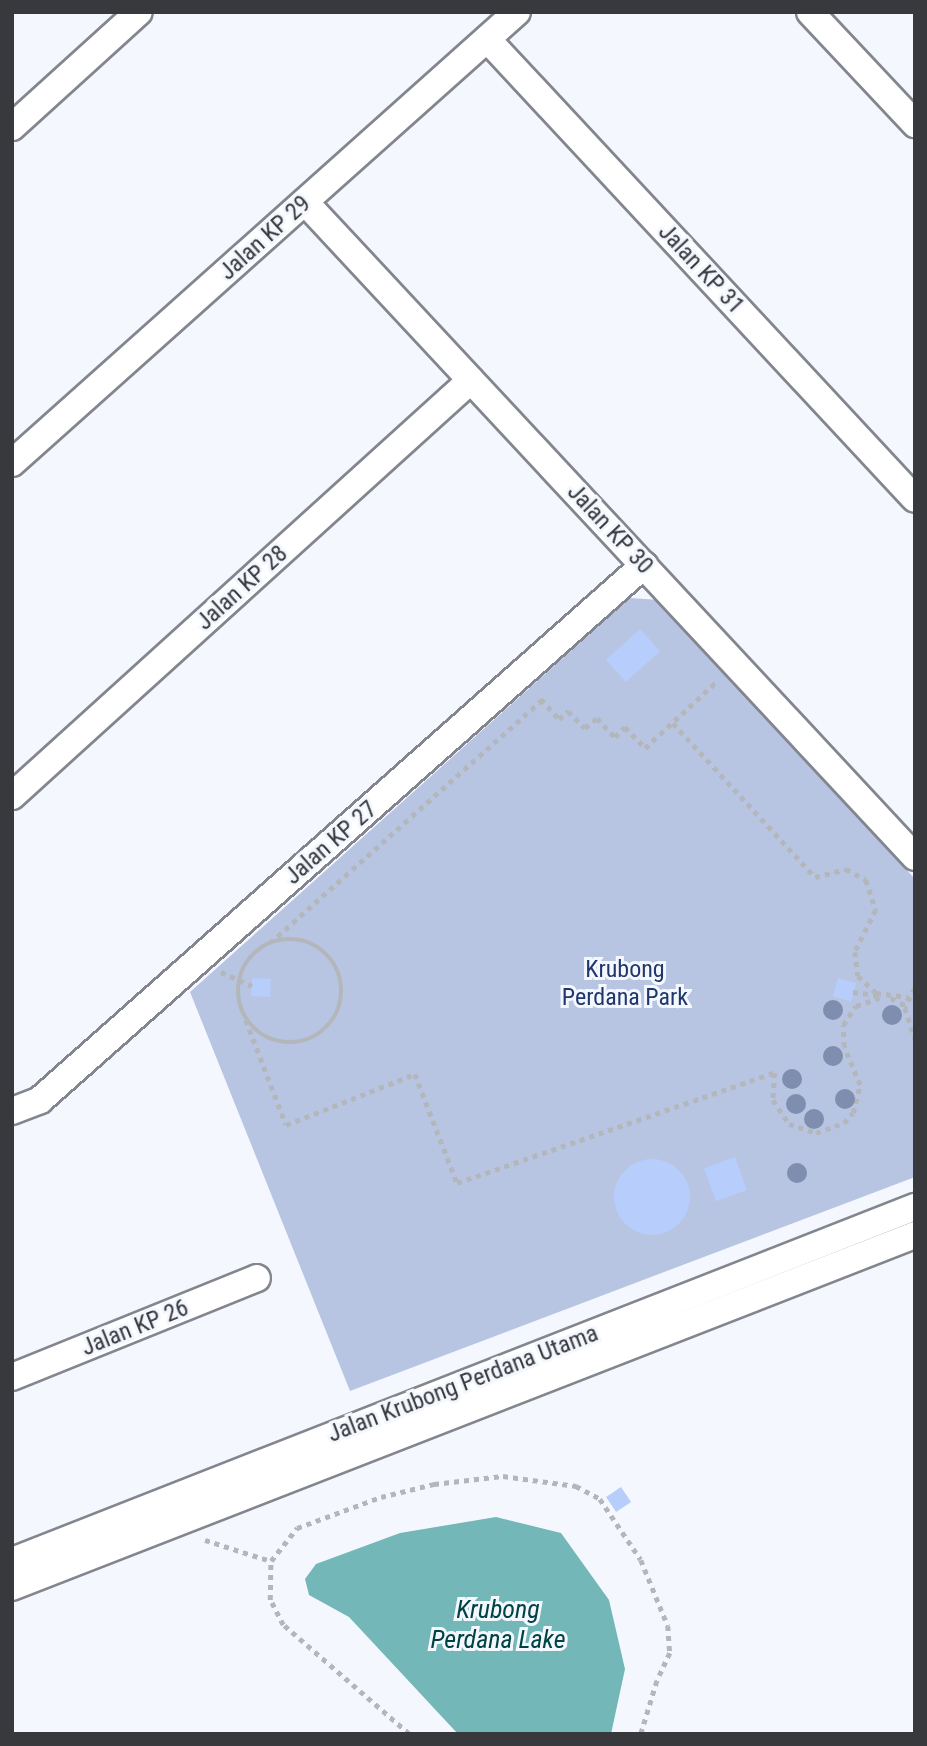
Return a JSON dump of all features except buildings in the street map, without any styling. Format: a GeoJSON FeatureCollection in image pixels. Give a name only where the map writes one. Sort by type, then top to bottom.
{"type":"FeatureCollection","features":[{"type":"Feature","properties":{"kind":"street"},"geometry":{"type":"LineString","coordinates":[[12,127],[139,12]]}},
{"type":"Feature","properties":{"kind":"street","name":"Jalan KP 29"},"geometry":{"type":"LineString","coordinates":[[12,463],[517,12]]}},
{"type":"Feature","properties":{"kind":"street"},"geometry":{"type":"LineString","coordinates":[[810,12],[915,124]]}},
{"type":"Feature","properties":{"kind":"street","name":"Jalan KP 31"},"geometry":{"type":"LineString","coordinates":[[488,39],[915,499]]}},
{"type":"Feature","properties":{"kind":"street","name":"Jalan KP 30"},"geometry":{"type":"LineString","coordinates":[[305,202],[915,857]]}},
{"type":"Feature","properties":{"kind":"street","name":"Jalan KP 28"},"geometry":{"type":"LineString","coordinates":[[12,796],[471,380]]}},
{"type":"Feature","properties":{"kind":"street","name":"Jalan KP 27"},"geometry":{"type":"LineString","coordinates":[[12,1111],[40,1100],[644,565]]}},
{"type":"Feature","properties":{"kind":"street","name":"Jalan Krubong Perdana Utama"},"geometry":{"type":"LineString","coordinates":[[12,1561],[915,1207]]}},
{"type":"Feature","properties":{"kind":"street","name":"Jalan Krubong Perdana Utama"},"geometry":{"type":"LineString","coordinates":[[12,1587],[915,1236]]}},
{"type":"Feature","properties":{"kind":"street","name":"Jalan KP 26"},"geometry":{"type":"LineString","coordinates":[[12,1377],[257,1278]]}},
{"type":"Feature","properties":{"kind":"path"},"geometry":{"type":"LineString","coordinates":[[519,677],[559,719],[568,710],[585,728],[597,718],[615,737],[625,727],[645,748],[736,664]]}},
{"type":"Feature","properties":{"kind":"path"},"geometry":{"type":"LineString","coordinates":[[541,700],[270,943],[249,958],[238,982],[246,1020],[286,1125],[415,1074],[457,1183],[775,1072],[773,1100],[779,1114],[802,1131],[831,1130],[853,1113],[859,1099],[860,1085],[844,1047],[844,1025],[856,1006],[888,996]]}},
{"type":"Feature","properties":{"kind":"path"},"geometry":{"type":"LineString","coordinates":[[673,723],[814,877],[846,869],[866,880],[876,910],[859,940],[855,965],[866,986],[905,1006]]}},
{"type":"Feature","properties":{"kind":"path"},"geometry":{"type":"LineString","coordinates":[[246,1020],[266,1038],[292,1043],[320,1033],[338,1009],[341,979],[325,953],[298,939],[270,943]]}},
{"type":"Feature","properties":{"kind":"path"},"geometry":{"type":"LineString","coordinates":[[238,982],[252,986]]}},
{"type":"Feature","properties":{"kind":"path"},"geometry":{"type":"LineString","coordinates":[[915,988],[905,1006],[905,1020],[915,1039]]}},
{"type":"Feature","properties":{"kind":"path"},"geometry":{"type":"LineString","coordinates":[[853,992],[908,997]]}},
{"type":"Feature","properties":{"kind":"path"},"geometry":{"type":"LineString","coordinates":[[409,1734],[283,1625],[270,1600],[271,1560],[297,1528],[381,1497],[434,1484],[503,1476],[576,1486],[600,1499],[642,1560],[668,1626],[670,1653],[656,1681],[641,1734]]}},
{"type":"Feature","properties":{"kind":"path"},"geometry":{"type":"LineString","coordinates":[[202,1539],[271,1560]]}},
{"type":"Feature","properties":{"kind":"green space","name":"Krubong Perdana Park"},"geometry":{"type":"Polygon","coordinates":[[[630,598],[660,600],[915,879],[915,1177],[350,1391],[190,992],[630,598]]]}},
{"type":"Feature","properties":{"kind":"water","name":"Krubong Perdana Lake"},"geometry":{"type":"Polygon","coordinates":[[[496,1517],[561,1533],[609,1600],[625,1669],[611,1734],[458,1734],[349,1617],[309,1595],[305,1579],[316,1564],[400,1533],[496,1517]]]}}]}
